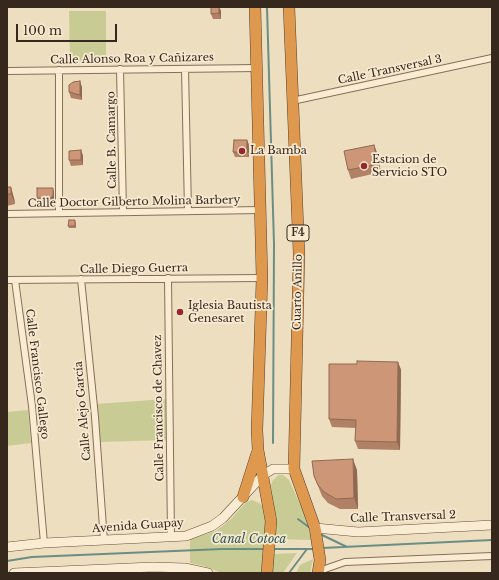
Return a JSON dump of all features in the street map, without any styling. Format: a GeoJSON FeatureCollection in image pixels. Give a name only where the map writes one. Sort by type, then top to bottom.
{"type":"FeatureCollection","features":[{"type":"Feature","properties":{"kind":"highway"},"geometry":{"type":"LineString","coordinates":[[255,7],[262,278],[258,396],[258,450],[264,475],[271,521],[267,573]]}},
{"type":"Feature","properties":{"kind":"highway","name":"Cuarto Anillo"},"geometry":{"type":"LineString","coordinates":[[290,7],[292,101],[299,254],[294,469],[318,540],[320,560],[318,573]]}},
{"type":"Feature","properties":{"kind":"highway"},"geometry":{"type":"LineString","coordinates":[[242,497],[258,450]]}},
{"type":"Feature","properties":{"kind":"main road","name":"Avenida Guapay"},"geometry":{"type":"LineString","coordinates":[[7,547],[44,543],[186,536],[212,526],[234,509],[242,497],[264,475],[273,469],[294,469]]}},
{"type":"Feature","properties":{"kind":"main road","name":"Calle Transversal 2"},"geometry":{"type":"LineString","coordinates":[[315,528],[358,532],[492,525]]}},
{"type":"Feature","properties":{"kind":"main road"},"geometry":{"type":"LineString","coordinates":[[14,573],[170,567],[201,570],[208,573]]}},
{"type":"Feature","properties":{"kind":"street","name":"Calle Transversal 3"},"geometry":{"type":"LineString","coordinates":[[292,101],[492,58]]}},
{"type":"Feature","properties":{"kind":"street","name":"Calle Alonso Roa y Cañizares"},"geometry":{"type":"LineString","coordinates":[[7,70],[257,68]]}},
{"type":"Feature","properties":{"kind":"street","name":"Calle B. Camargo"},"geometry":{"type":"LineString","coordinates":[[120,69],[123,211]]}},
{"type":"Feature","properties":{"kind":"street"},"geometry":{"type":"LineString","coordinates":[[185,69],[188,211]]}},
{"type":"Feature","properties":{"kind":"street"},"geometry":{"type":"LineString","coordinates":[[59,212],[60,70]]}},
{"type":"Feature","properties":{"kind":"street","name":"Calle Doctor Gilberto Molina Barbery"},"geometry":{"type":"LineString","coordinates":[[7,214],[261,210]]}},
{"type":"Feature","properties":{"kind":"street","name":"Calle Francisco de Chavez"},"geometry":{"type":"LineString","coordinates":[[168,278],[171,537]]}},
{"type":"Feature","properties":{"kind":"street","name":"Calle Diego Guerra"},"geometry":{"type":"LineString","coordinates":[[7,280],[262,278]]}},
{"type":"Feature","properties":{"kind":"street","name":"Calle Alejo García"},"geometry":{"type":"LineString","coordinates":[[80,279],[95,417],[104,541]]}},
{"type":"Feature","properties":{"kind":"street","name":"Calle Francisco Gallego"},"geometry":{"type":"LineString","coordinates":[[15,280],[32,406],[44,543]]}},
{"type":"Feature","properties":{"kind":"street"},"geometry":{"type":"LineString","coordinates":[[318,573],[345,562],[492,556]]}},
{"type":"Feature","properties":{"kind":"green space"},"geometry":{"type":"Polygon","coordinates":[[[69,11],[106,11],[106,62],[70,62],[69,11]]]}},
{"type":"Feature","properties":{"kind":"green space"},"geometry":{"type":"Polygon","coordinates":[[[166,399],[168,440],[100,442],[96,404],[166,399]]]}},
{"type":"Feature","properties":{"kind":"green space"},"geometry":{"type":"Polygon","coordinates":[[[28,410],[31,443],[7,446],[7,412],[28,410]]]}},
{"type":"Feature","properties":{"kind":"green space"},"geometry":{"type":"Polygon","coordinates":[[[279,475],[283,475],[289,480],[306,517],[311,540],[276,539],[276,519],[271,486],[272,481],[279,475]]]}},
{"type":"Feature","properties":{"kind":"green space"},"geometry":{"type":"Polygon","coordinates":[[[252,500],[261,504],[266,513],[262,573],[222,573],[204,566],[190,563],[190,539],[216,531],[231,519],[245,503],[252,500]]]}},
{"type":"Feature","properties":{"kind":"green space"},"geometry":{"type":"Polygon","coordinates":[[[297,553],[283,573],[271,573],[274,554],[297,553]]]}},
{"type":"Feature","properties":{"kind":"green space"},"geometry":{"type":"Polygon","coordinates":[[[313,559],[310,573],[296,573],[300,565],[313,559]]]}},
{"type":"Feature","properties":{"kind":"building"},"geometry":{"type":"Polygon","coordinates":[[[211,7],[219,7],[219,13],[211,14],[211,7]]]}},
{"type":"Feature","properties":{"kind":"building"},"geometry":{"type":"Polygon","coordinates":[[[80,81],[80,95],[69,92],[69,85],[73,82],[80,81]]]}},
{"type":"Feature","properties":{"kind":"building"},"geometry":{"type":"Polygon","coordinates":[[[234,140],[247,140],[247,152],[233,152],[234,140]]]}},
{"type":"Feature","properties":{"kind":"building"},"geometry":{"type":"Polygon","coordinates":[[[374,145],[378,164],[348,170],[344,151],[374,145]]]}},
{"type":"Feature","properties":{"kind":"building"},"geometry":{"type":"Polygon","coordinates":[[[81,150],[81,160],[69,160],[69,151],[81,150]]]}},
{"type":"Feature","properties":{"kind":"building"},"geometry":{"type":"Polygon","coordinates":[[[7,187],[11,187],[11,194],[7,194],[7,187]]]}},
{"type":"Feature","properties":{"kind":"building"},"geometry":{"type":"Polygon","coordinates":[[[37,188],[53,188],[53,196],[50,198],[37,198],[37,188]]]}},
{"type":"Feature","properties":{"kind":"building"},"geometry":{"type":"Polygon","coordinates":[[[69,220],[75,220],[75,226],[68,226],[69,220]]]}},
{"type":"Feature","properties":{"kind":"building"},"geometry":{"type":"Polygon","coordinates":[[[357,361],[398,362],[397,442],[355,441],[356,420],[329,419],[329,364],[357,364],[357,361]]]}},
{"type":"Feature","properties":{"kind":"building"},"geometry":{"type":"Polygon","coordinates":[[[353,459],[354,498],[336,499],[324,492],[318,485],[314,476],[312,461],[353,459]]]}},
{"type":"Feature","properties":{"kind":"waterway"},"geometry":{"type":"LineString","coordinates":[[267,7],[274,244],[273,443]]}},
{"type":"Feature","properties":{"kind":"waterway"},"geometry":{"type":"LineString","coordinates":[[298,519],[310,528]]}},
{"type":"Feature","properties":{"kind":"waterway"},"geometry":{"type":"LineString","coordinates":[[320,534],[347,547]]}},
{"type":"Feature","properties":{"kind":"waterway","name":"Canal Cotoca"},"geometry":{"type":"LineString","coordinates":[[322,548],[492,540]]}},
{"type":"Feature","properties":{"kind":"waterway","name":"Canal Cotoca"},"geometry":{"type":"LineString","coordinates":[[7,561],[32,557],[222,549],[265,549]]}},
{"type":"Feature","properties":{"kind":"waterway","name":"Canal Cotoca"},"geometry":{"type":"LineString","coordinates":[[272,549],[315,549]]}},
{"type":"Feature","properties":{"kind":"waterway"},"geometry":{"type":"LineString","coordinates":[[289,573],[307,549]]}},
{"type":"Feature","properties":{"kind":"place","name":"La Bamba"},"geometry":{"type":"Point","coordinates":[242,151]}},
{"type":"Feature","properties":{"kind":"place","name":"Estacion de Servicio STO"},"geometry":{"type":"Point","coordinates":[364,166]}},
{"type":"Feature","properties":{"kind":"place","name":"Iglesia Bautista Genesaret"},"geometry":{"type":"Point","coordinates":[180,312]}}]}
